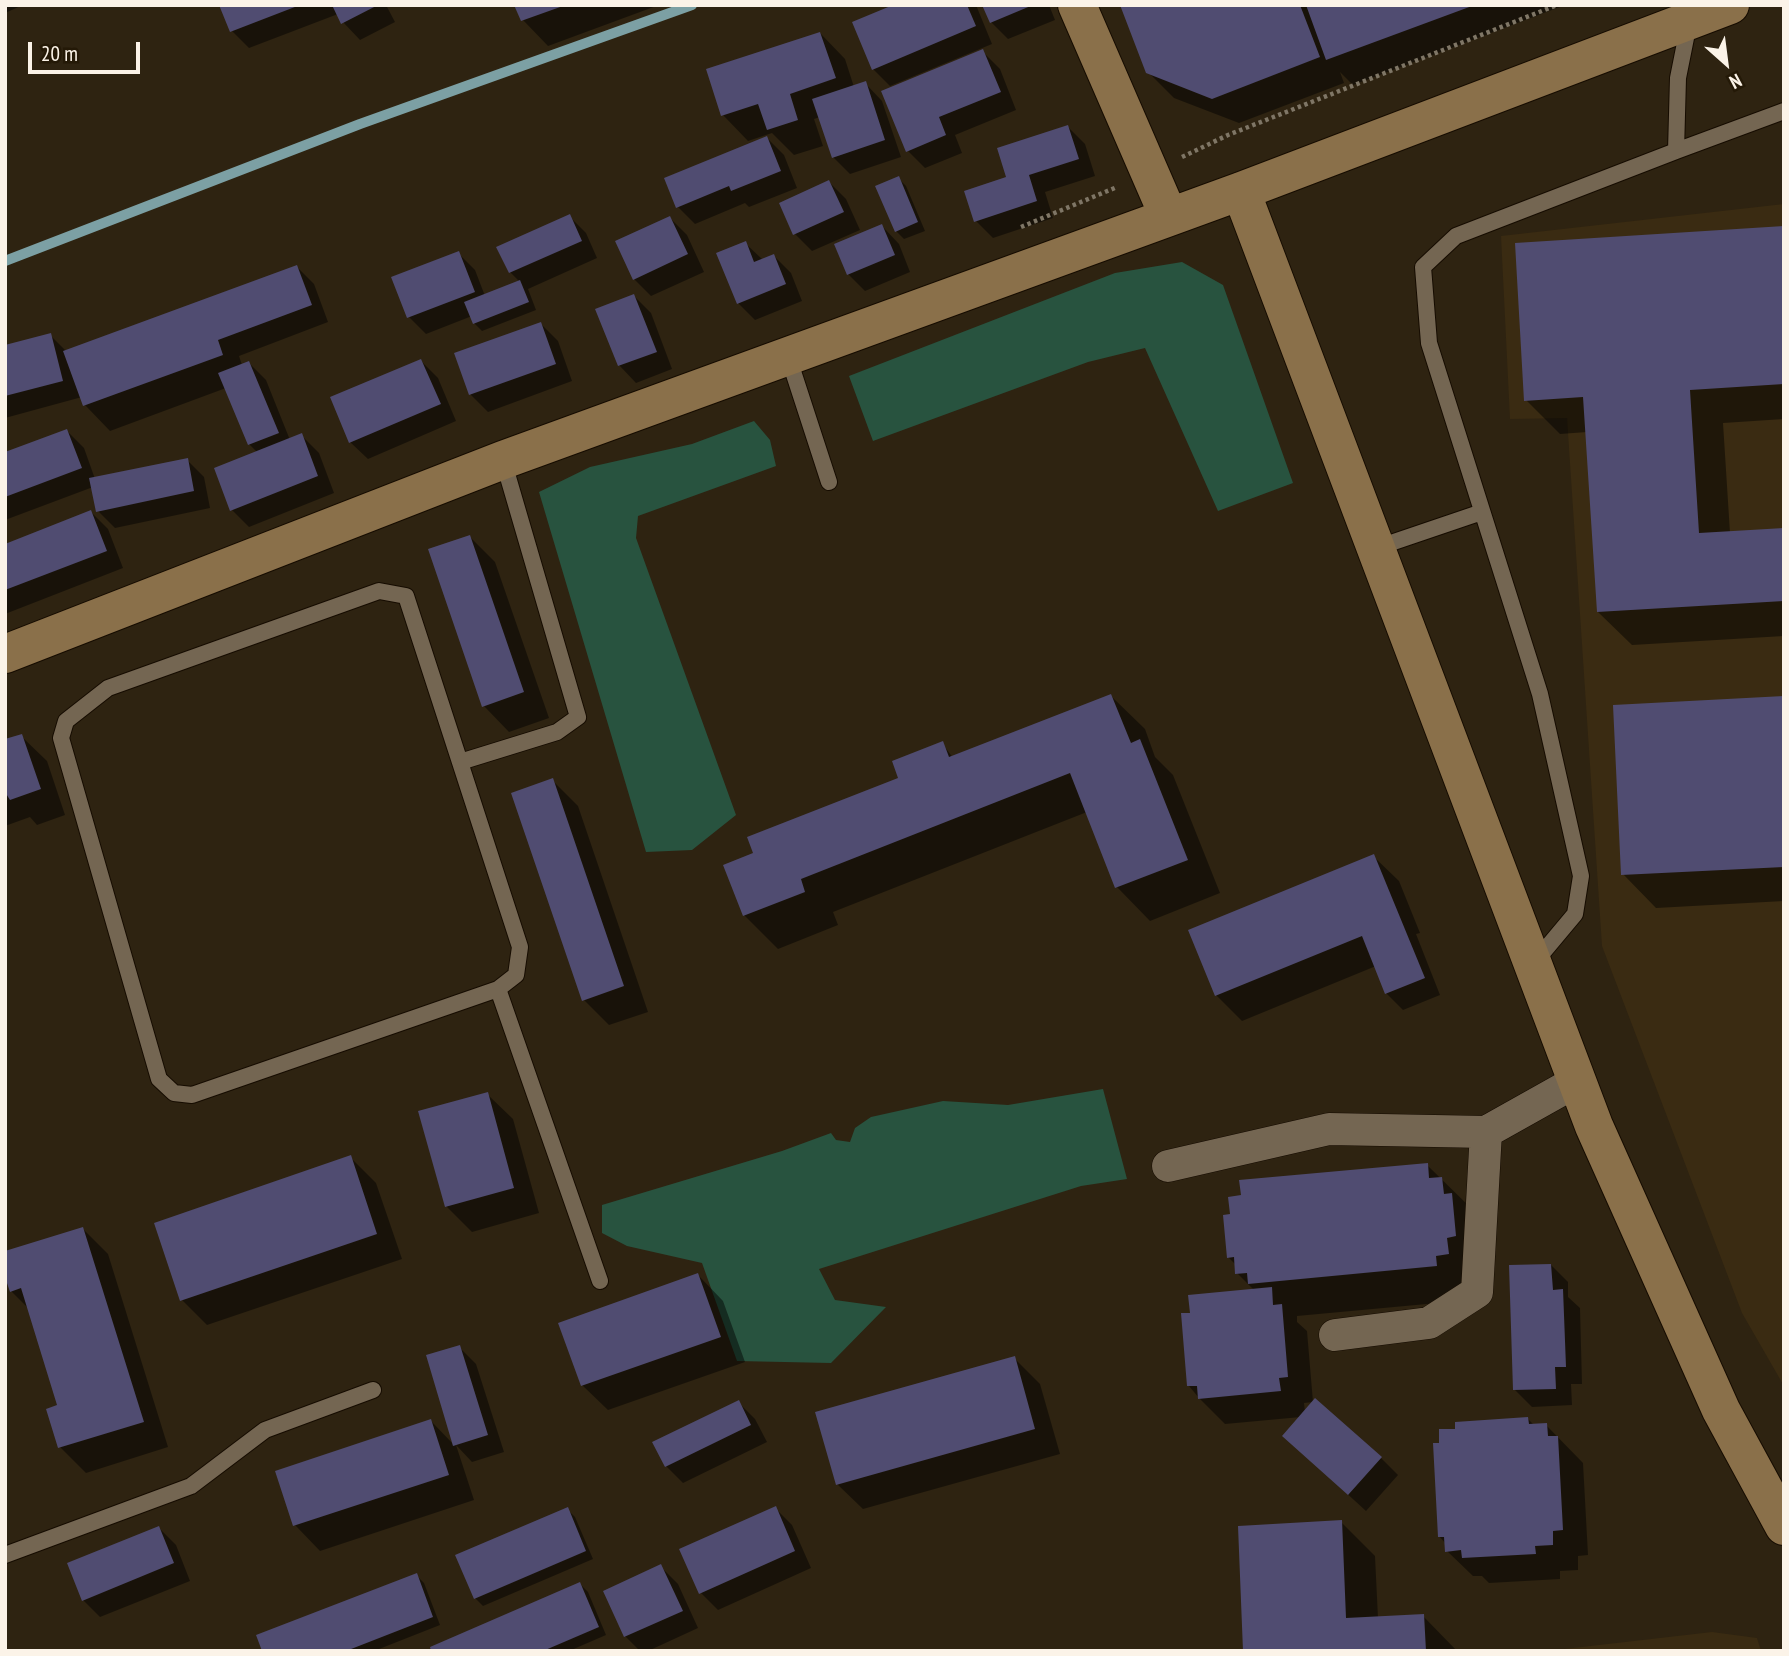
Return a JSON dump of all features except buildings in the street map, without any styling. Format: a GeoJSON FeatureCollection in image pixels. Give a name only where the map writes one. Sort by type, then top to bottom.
{"type":"FeatureCollection","features":[{"type":"Feature","properties":{"kind":"street"},"geometry":{"type":"LineString","coordinates":[[1077,5],[1169,217]]}},
{"type":"Feature","properties":{"kind":"street"},"geometry":{"type":"LineString","coordinates":[[5,654],[503,460],[1241,191],[1686,13],[1730,5]]}},
{"type":"Feature","properties":{"kind":"street"},"geometry":{"type":"LineString","coordinates":[[1241,191],[1594,1126],[1721,1410],[1784,1526]]}},
{"type":"Feature","properties":{"kind":"street"},"geometry":{"type":"LineString","coordinates":[[1168,1166],[1329,1129],[1486,1132],[1577,1080]]}},
{"type":"Feature","properties":{"kind":"street"},"geometry":{"type":"LineString","coordinates":[[1335,1335],[1429,1324],[1477,1292],[1486,1132]]}},
{"type":"Feature","properties":{"kind":"lane"},"geometry":{"type":"LineString","coordinates":[[1676,152],[1678,78],[1686,13]]}},
{"type":"Feature","properties":{"kind":"lane"},"geometry":{"type":"LineString","coordinates":[[1533,965],[1575,914],[1581,876],[1541,694],[1429,343],[1423,267],[1456,236],[1784,111]]}},
{"type":"Feature","properties":{"kind":"lane"},"geometry":{"type":"LineString","coordinates":[[788,356],[829,482]]}},
{"type":"Feature","properties":{"kind":"lane"},"geometry":{"type":"LineString","coordinates":[[460,762],[557,732],[578,717],[503,460]]}},
{"type":"Feature","properties":{"kind":"lane"},"geometry":{"type":"LineString","coordinates":[[1376,548],[1482,512]]}},
{"type":"Feature","properties":{"kind":"lane"},"geometry":{"type":"LineString","coordinates":[[379,591],[406,596],[520,947],[516,975],[498,989],[192,1095],[174,1093],[159,1079],[61,738],[66,721],[108,688],[379,591]]}},
{"type":"Feature","properties":{"kind":"lane"},"geometry":{"type":"LineString","coordinates":[[498,989],[600,1281]]}},
{"type":"Feature","properties":{"kind":"lane"},"geometry":{"type":"LineString","coordinates":[[5,1555],[191,1486],[265,1430],[373,1390]]}},
{"type":"Feature","properties":{"kind":"path"},"geometry":{"type":"LineString","coordinates":[[1012,231],[1151,173],[1228,135],[1557,5]]}},
{"type":"Feature","properties":{"kind":"shaded area"},"geometry":{"type":"Polygon","coordinates":[[[1784,204],[1784,1386],[1742,1313],[1602,946],[1567,418],[1510,419],[1501,236],[1784,204]]]}},
{"type":"Feature","properties":{"kind":"shaded area"},"geometry":{"type":"Polygon","coordinates":[[[1712,1632],[1757,1638],[1761,1651],[1547,1651],[1712,1632]]]}},
{"type":"Feature","properties":{"kind":"green space"},"geometry":{"type":"Polygon","coordinates":[[[1182,262],[1223,285],[1293,483],[1218,511],[1145,348],[1088,362],[873,441],[849,376],[1115,273],[1182,262]]]}},
{"type":"Feature","properties":{"kind":"green space"},"geometry":{"type":"Polygon","coordinates":[[[754,421],[770,440],[776,466],[638,516],[636,538],[736,815],[692,850],[646,852],[539,492],[590,467],[692,444],[754,421]]]}},
{"type":"Feature","properties":{"kind":"green space"},"geometry":{"type":"Polygon","coordinates":[[[1103,1089],[1127,1179],[1081,1186],[819,1269],[835,1300],[886,1307],[831,1363],[737,1361],[702,1263],[627,1246],[602,1233],[602,1205],[782,1151],[831,1133],[836,1140],[850,1142],[855,1128],[871,1117],[943,1101],[1008,1105],[1103,1089]]]}},
{"type":"Feature","properties":{"kind":"waterway"},"geometry":{"type":"LineString","coordinates":[[5,261],[360,124],[692,5]]}}]}
